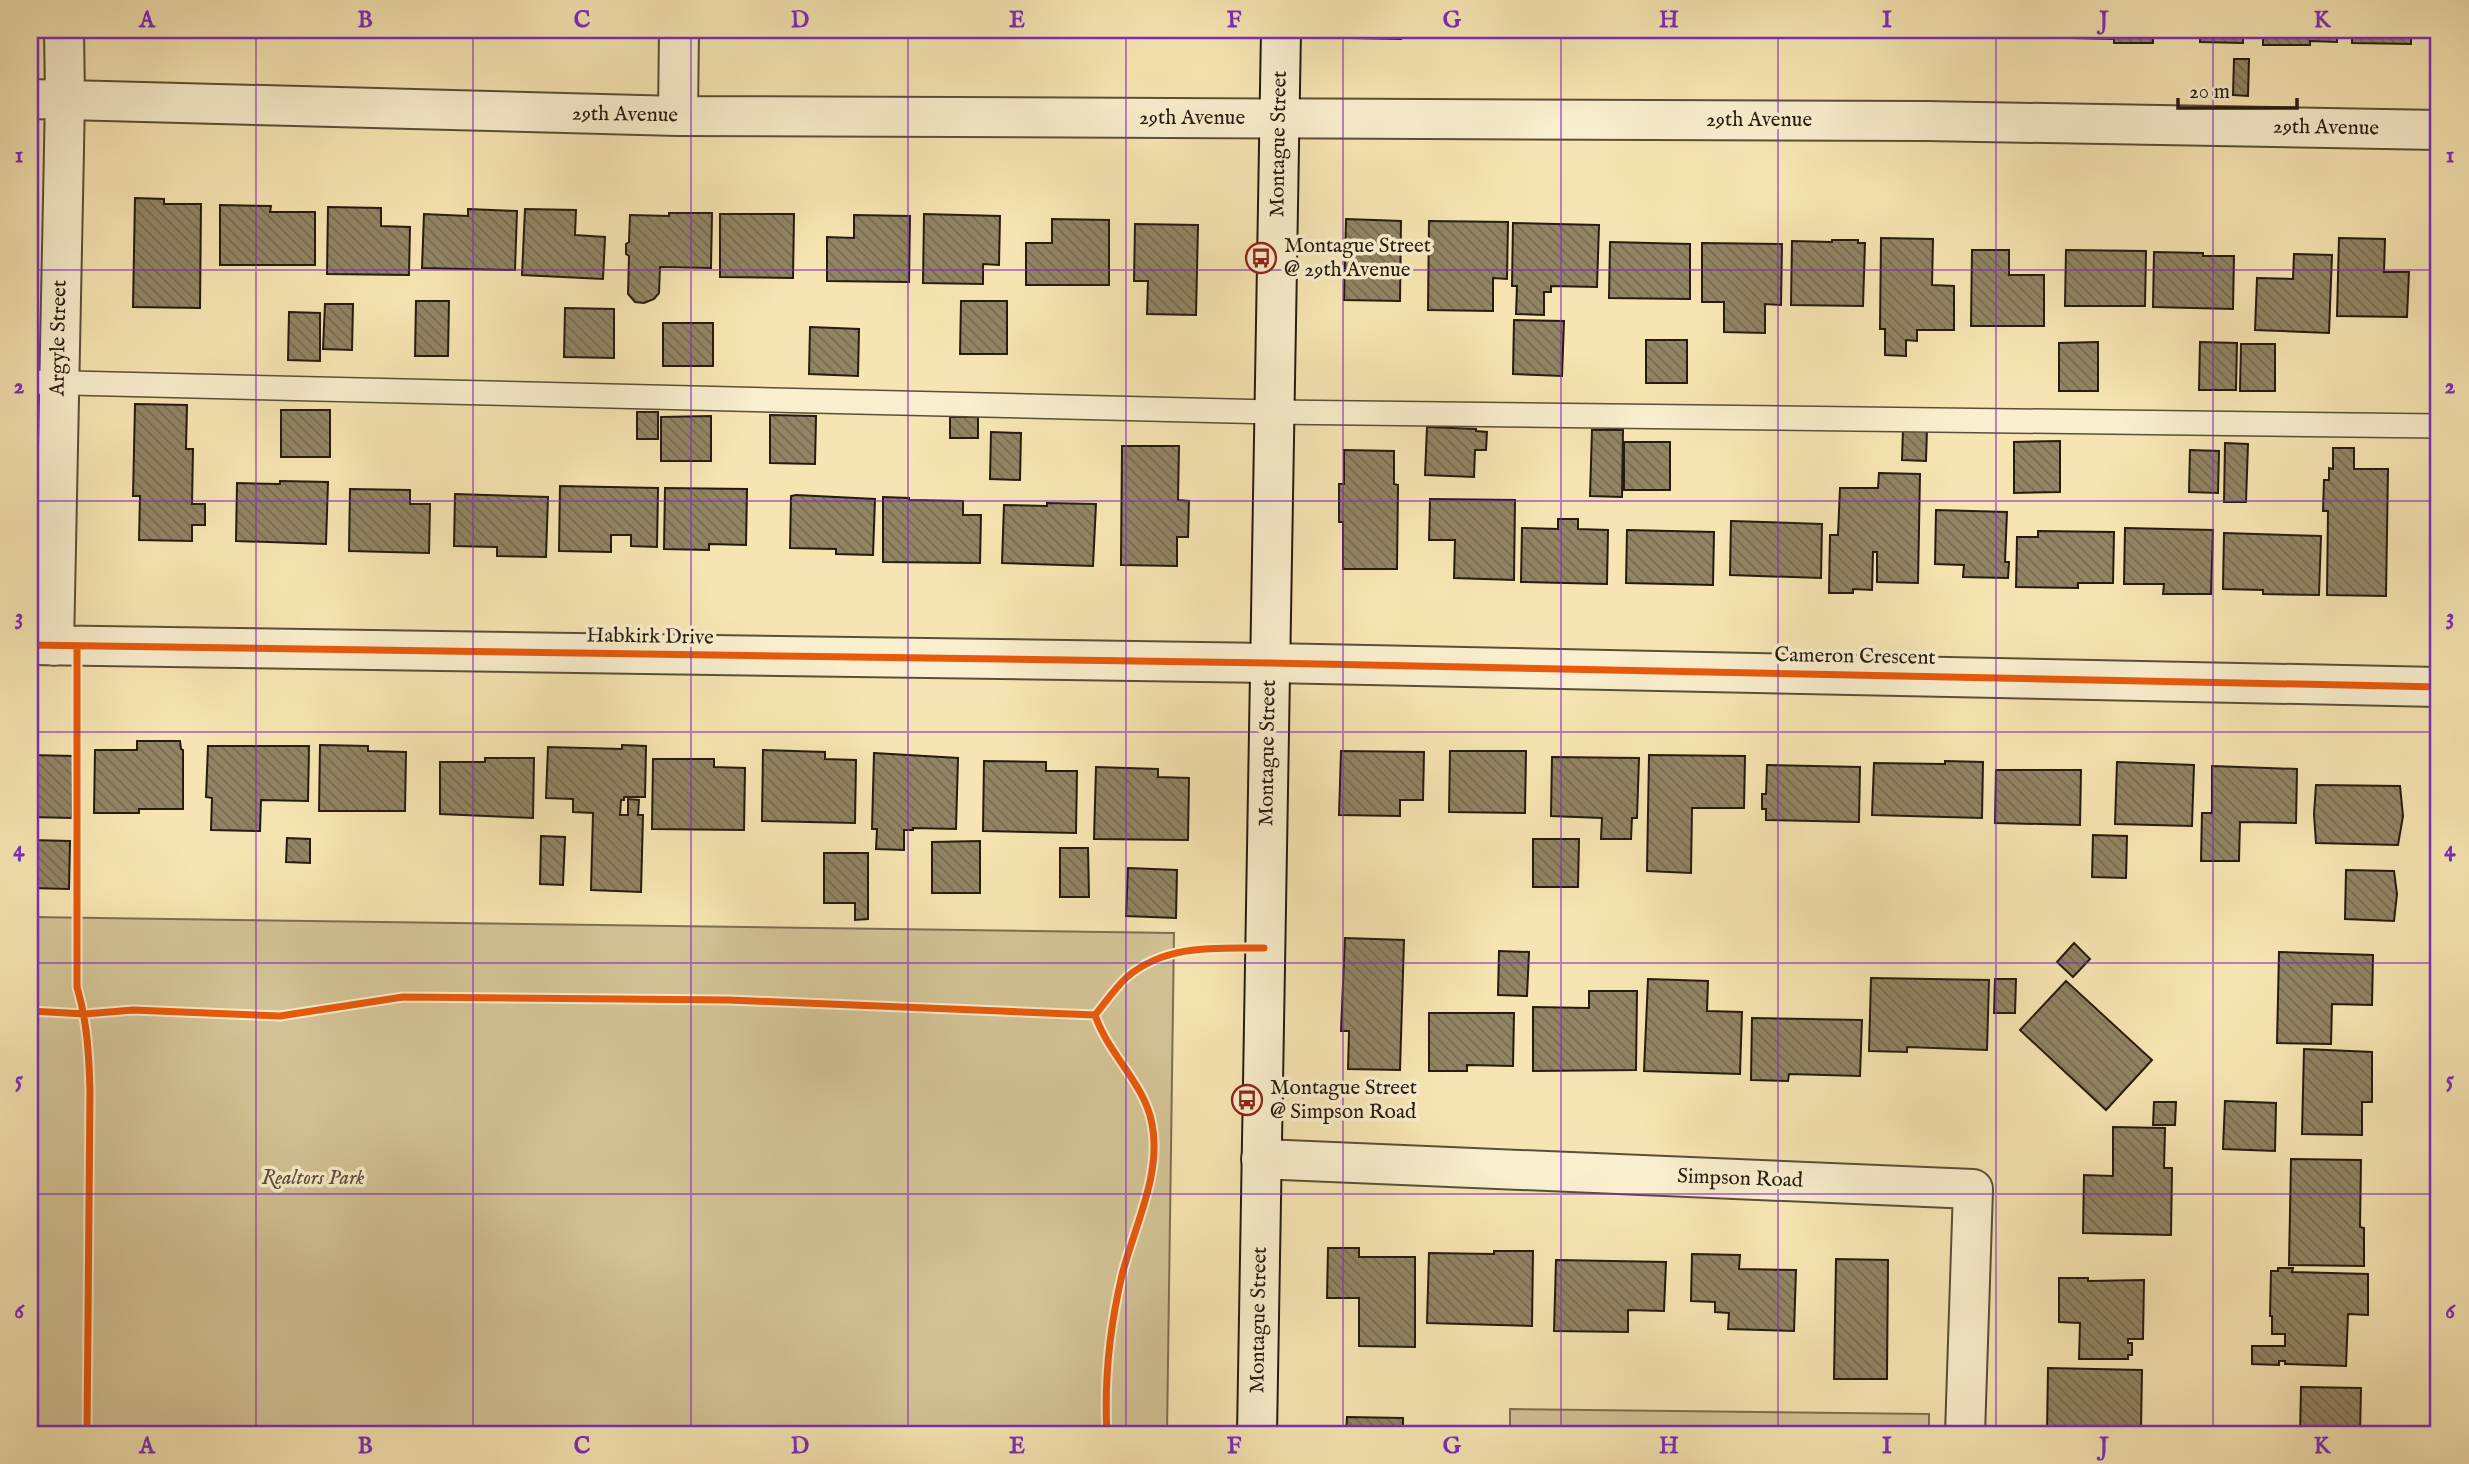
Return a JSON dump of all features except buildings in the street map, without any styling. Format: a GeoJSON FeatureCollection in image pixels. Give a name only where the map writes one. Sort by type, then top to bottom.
{"type":"FeatureCollection","features":[{"type":"Feature","properties":{"kind":"street","name":"Argyle Street"},"geometry":{"type":"LineString","coordinates":[[42,645],[47,99],[64,30]]}},
{"type":"Feature","properties":{"kind":"street"},"geometry":{"type":"LineString","coordinates":[[678,117],[679,30]]}},
{"type":"Feature","properties":{"kind":"street","name":"Montague Street"},"geometry":{"type":"LineString","coordinates":[[1257,1434],[1281,30]]}},
{"type":"Feature","properties":{"kind":"street","name":"29th Avenue"},"geometry":{"type":"LineString","coordinates":[[47,99],[678,117],[1926,121],[2439,130]]}},
{"type":"Feature","properties":{"kind":"street","name":"Habkirk Drive"},"geometry":{"type":"LineString","coordinates":[[42,645],[1269,663]]}},
{"type":"Feature","properties":{"kind":"street","name":"Cameron Crescent"},"geometry":{"type":"LineString","coordinates":[[1269,663],[2439,687]]}},
{"type":"Feature","properties":{"kind":"street","name":"Simpson Road"},"geometry":{"type":"LineString","coordinates":[[1261,1159],[1973,1189],[1965,1434]]}},
{"type":"Feature","properties":{"kind":"lane"},"geometry":{"type":"LineString","coordinates":[[44,382],[1274,412],[2439,426]]}},
{"type":"Feature","properties":{"kind":"green space","name":"Realtors Park"},"geometry":{"type":"Polygon","coordinates":[[[30,917],[1174,933],[1167,1434],[30,1434],[30,917]]]}},
{"type":"Feature","properties":{"kind":"green space"},"geometry":{"type":"Polygon","coordinates":[[[1510,1409],[1929,1414],[1929,1434],[1510,1434],[1510,1409]]]}},
{"type":"Feature","properties":{"kind":"cycle path"},"geometry":{"type":"LineString","coordinates":[[30,645],[1269,663],[2439,687]]}},
{"type":"Feature","properties":{"kind":"cycle path"},"geometry":{"type":"LineString","coordinates":[[77,646],[77,987],[87,1038],[90,1090],[87,1434]]}},
{"type":"Feature","properties":{"kind":"cycle path"},"geometry":{"type":"LineString","coordinates":[[1095,1015],[1127,977],[1158,959],[1175,953],[1210,948],[1264,948]]}},
{"type":"Feature","properties":{"kind":"cycle path"},"geometry":{"type":"LineString","coordinates":[[30,1011],[85,1014],[133,1010],[280,1016],[403,997],[729,1000],[1095,1015]]}},
{"type":"Feature","properties":{"kind":"cycle path"},"geometry":{"type":"LineString","coordinates":[[1095,1015],[1108,1043],[1148,1109],[1154,1143],[1150,1181],[1122,1275],[1114,1314],[1107,1374],[1107,1434]]}},
{"type":"Feature","properties":{"kind":"place","name":"Montague Street @ 29th Avenue"},"geometry":{"type":"Point","coordinates":[1261,258]}},
{"type":"Feature","properties":{"kind":"place","name":"Montague Street @ Simpson Road"},"geometry":{"type":"Point","coordinates":[1247,1100]}}]}
